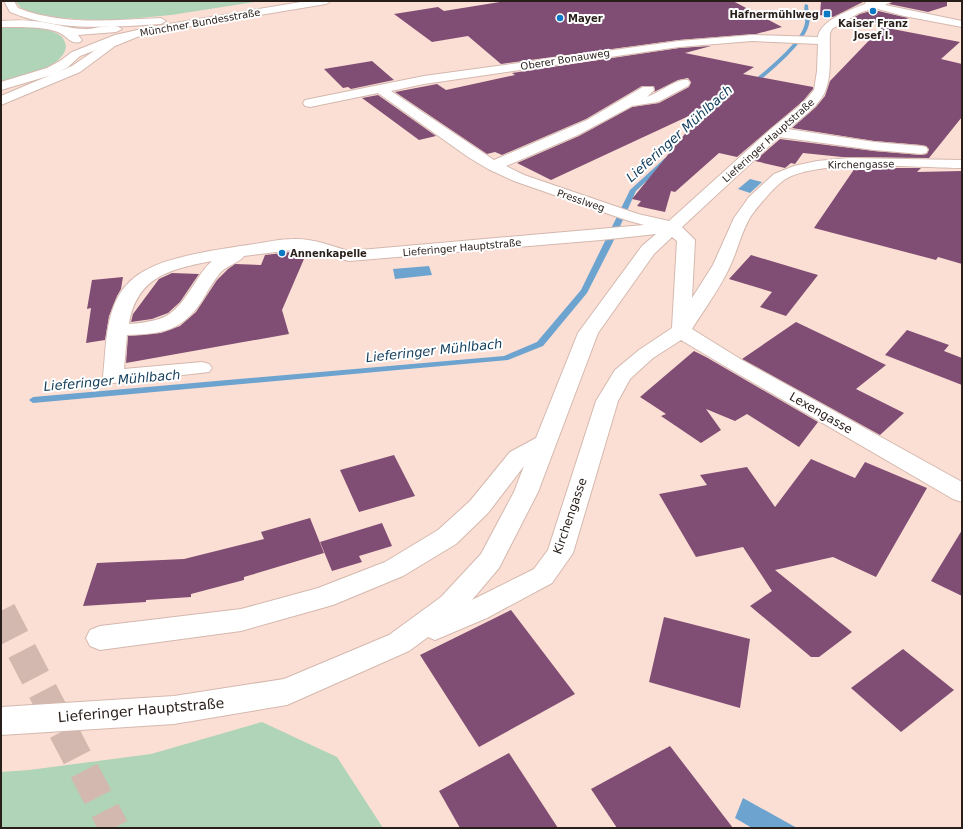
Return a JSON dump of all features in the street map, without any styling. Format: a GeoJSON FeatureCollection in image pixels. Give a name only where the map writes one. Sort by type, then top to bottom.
{"type":"FeatureCollection","features":[{"type":"Feature","properties":{"kind":"main road"},"geometry":{"type":"LineString","coordinates":[[9,1],[14,10],[24,14],[60,22],[95,24],[149,20],[161,21]]}},
{"type":"Feature","properties":{"kind":"main road","name":"Münchner Bundesstraße"},"geometry":{"type":"LineString","coordinates":[[2,13],[30,24],[66,31],[102,31],[289,1]]}},
{"type":"Feature","properties":{"kind":"main road","name":"Münchner Bundesstraße"},"geometry":{"type":"LineString","coordinates":[[1,86],[50,71],[64,64],[76,54],[106,41],[138,33],[326,1]]}},
{"type":"Feature","properties":{"kind":"main road"},"geometry":{"type":"LineString","coordinates":[[875,2],[904,13],[962,24]]}},
{"type":"Feature","properties":{"kind":"main road","name":"Lieferinger Hauptstraße"},"geometry":{"type":"LineString","coordinates":[[1,721],[174,710],[287,692],[399,643],[451,606],[490,561],[526,492],[588,333],[648,250],[776,132],[809,105],[820,90],[823,71],[815,40],[824,34],[828,27],[855,11],[875,2]]}},
{"type":"Feature","properties":{"kind":"main road"},"geometry":{"type":"LineString","coordinates":[[66,31],[74,36],[78,45],[76,54]]}},
{"type":"Feature","properties":{"kind":"main road"},"geometry":{"type":"LineString","coordinates":[[1,102],[19,92],[71,71],[111,44],[138,33]]}},
{"type":"Feature","properties":{"kind":"main road","name":"Oberer Bonauweg"},"geometry":{"type":"LineString","coordinates":[[310,103],[424,80],[654,47],[743,39],[815,40]]}},
{"type":"Feature","properties":{"kind":"main road"},"geometry":{"type":"LineString","coordinates":[[631,102],[647,102],[657,99],[684,83]]}},
{"type":"Feature","properties":{"kind":"main road","name":"Presslweg"},"geometry":{"type":"LineString","coordinates":[[380,89],[473,154],[493,166],[519,178],[612,210],[629,225]]}},
{"type":"Feature","properties":{"kind":"main road"},"geometry":{"type":"LineString","coordinates":[[493,166],[581,130],[631,102],[648,90]]}},
{"type":"Feature","properties":{"kind":"main road","name":"Kirchengasse"},"geometry":{"type":"LineString","coordinates":[[776,132],[914,150],[962,151]]}},
{"type":"Feature","properties":{"kind":"main road","name":"Kirchengasse"},"geometry":{"type":"LineString","coordinates":[[399,643],[477,610],[543,576],[560,553],[607,401],[622,375],[646,354],[681,331],[722,265],[742,218],[755,200],[779,177],[799,169],[817,165],[849,162],[962,164]]}},
{"type":"Feature","properties":{"kind":"main road","name":"Lieferinger Hauptstraße"},"geometry":{"type":"LineString","coordinates":[[202,368],[113,377],[118,330],[123,307],[132,289],[153,272],[198,259],[293,244],[308,244],[349,256],[601,235],[629,225],[672,227]]}},
{"type":"Feature","properties":{"kind":"main road"},"geometry":{"type":"LineString","coordinates":[[672,227],[686,240],[681,331]]}},
{"type":"Feature","properties":{"kind":"main road","name":"Lieferinger Hauptstraße"},"geometry":{"type":"LineString","coordinates":[[118,330],[149,328],[171,322],[185,312],[214,268],[226,258],[254,250]]}},
{"type":"Feature","properties":{"kind":"main road","name":"Lexengasse"},"geometry":{"type":"LineString","coordinates":[[681,331],[734,364],[962,493]]}},
{"type":"Feature","properties":{"kind":"main road"},"geometry":{"type":"LineString","coordinates":[[100,638],[241,620],[323,597],[394,569],[447,537],[479,507],[518,458],[546,442]]}},
{"type":"Feature","properties":{"kind":"green space"},"geometry":{"type":"Polygon","coordinates":[[[15,1],[261,1],[171,15],[106,21],[62,18],[34,13],[21,8],[15,1]]]}},
{"type":"Feature","properties":{"kind":"green space"},"geometry":{"type":"Polygon","coordinates":[[[1,27],[49,30],[61,36],[66,47],[63,54],[49,67],[18,79],[1,83],[1,27]]]}},
{"type":"Feature","properties":{"kind":"green space"},"geometry":{"type":"Polygon","coordinates":[[[262,722],[337,757],[383,828],[1,828],[1,772],[29,770],[151,754],[262,722]]]}},
{"type":"Feature","properties":{"kind":"water"},"geometry":{"type":"Polygon","coordinates":[[[750,179],[762,182],[750,193],[738,189],[750,179]]]}},
{"type":"Feature","properties":{"kind":"water"},"geometry":{"type":"Polygon","coordinates":[[[429,266],[432,275],[395,279],[393,269],[429,266]]]}},
{"type":"Feature","properties":{"kind":"water"},"geometry":{"type":"Polygon","coordinates":[[[743,798],[797,828],[752,828],[735,818],[743,798]]]}},
{"type":"Feature","properties":{"kind":"building"},"geometry":{"type":"Polygon","coordinates":[[[506,1],[733,1],[782,27],[756,34],[679,40],[501,64],[468,36],[432,42],[394,14],[438,7],[444,11],[506,1]]]}},
{"type":"Feature","properties":{"kind":"building"},"geometry":{"type":"Polygon","coordinates":[[[821,1],[865,1],[833,17],[820,15],[821,1]]]}},
{"type":"Feature","properties":{"kind":"building"},"geometry":{"type":"Polygon","coordinates":[[[893,1],[947,1],[947,6],[928,12],[889,4],[893,1]]]}},
{"type":"Feature","properties":{"kind":"building"},"geometry":{"type":"Polygon","coordinates":[[[874,10],[909,18],[888,25],[851,19],[860,14],[874,10]]]}},
{"type":"Feature","properties":{"kind":"building"},"geometry":{"type":"Polygon","coordinates":[[[882,27],[960,42],[941,59],[962,64],[962,117],[929,158],[842,157],[803,153],[795,164],[791,163],[785,168],[755,161],[780,139],[874,151],[921,155],[927,154],[929,149],[926,146],[921,145],[874,141],[792,128],[816,107],[825,96],[830,81],[882,27]]]}},
{"type":"Feature","properties":{"kind":"building"},"geometry":{"type":"Polygon","coordinates":[[[711,46],[685,53],[754,67],[743,74],[813,87],[813,89],[803,101],[737,157],[719,153],[675,192],[671,191],[665,212],[637,206],[641,201],[632,199],[706,108],[551,180],[517,163],[579,136],[632,107],[659,103],[689,87],[691,82],[688,78],[678,80],[654,92],[654,86],[642,86],[586,119],[502,155],[495,152],[487,154],[395,92],[437,84],[446,90],[515,75],[512,73],[679,48],[711,46]]]}},
{"type":"Feature","properties":{"kind":"building"},"geometry":{"type":"Polygon","coordinates":[[[372,61],[394,80],[351,89],[348,87],[343,88],[324,69],[372,61]]]}},
{"type":"Feature","properties":{"kind":"building"},"geometry":{"type":"Polygon","coordinates":[[[378,95],[436,136],[419,140],[362,98],[378,95]]]}},
{"type":"Feature","properties":{"kind":"building"},"geometry":{"type":"Polygon","coordinates":[[[855,168],[921,168],[917,172],[962,171],[962,264],[938,257],[936,260],[814,228],[855,168]]]}},
{"type":"Feature","properties":{"kind":"building"},"geometry":{"type":"Polygon","coordinates":[[[300,251],[298,258],[304,259],[282,310],[289,334],[126,363],[128,336],[161,333],[180,326],[196,312],[217,280],[235,264],[261,265],[265,255],[300,251]]]}},
{"type":"Feature","properties":{"kind":"building"},"geometry":{"type":"Polygon","coordinates":[[[751,255],[818,275],[786,316],[760,307],[772,292],[729,279],[751,255]]]}},
{"type":"Feature","properties":{"kind":"building"},"geometry":{"type":"Polygon","coordinates":[[[172,273],[199,274],[180,302],[168,313],[152,319],[131,322],[133,314],[159,279],[172,273]]]}},
{"type":"Feature","properties":{"kind":"building"},"geometry":{"type":"Polygon","coordinates":[[[123,277],[121,289],[109,316],[105,340],[86,343],[91,308],[87,309],[92,280],[123,277]]]}},
{"type":"Feature","properties":{"kind":"building"},"geometry":{"type":"Polygon","coordinates":[[[796,322],[886,365],[856,389],[904,413],[880,435],[742,359],[796,322]]]}},
{"type":"Feature","properties":{"kind":"building"},"geometry":{"type":"Polygon","coordinates":[[[907,330],[949,345],[944,351],[962,358],[962,385],[885,355],[907,330]]]}},
{"type":"Feature","properties":{"kind":"building"},"geometry":{"type":"Polygon","coordinates":[[[694,351],[818,422],[799,447],[747,414],[735,421],[706,409],[721,430],[701,443],[661,416],[666,414],[640,397],[694,351]]]}},
{"type":"Feature","properties":{"kind":"building"},"geometry":{"type":"Polygon","coordinates":[[[394,455],[415,496],[359,512],[340,470],[394,455]]]}},
{"type":"Feature","properties":{"kind":"building"},"geometry":{"type":"Polygon","coordinates":[[[811,459],[855,478],[865,462],[927,488],[876,577],[833,557],[775,570],[852,632],[819,657],[811,657],[750,606],[772,591],[743,547],[696,557],[659,494],[707,485],[700,475],[747,467],[775,507],[811,459]]]}},
{"type":"Feature","properties":{"kind":"building"},"geometry":{"type":"Polygon","coordinates":[[[310,518],[324,553],[244,577],[244,580],[191,594],[191,597],[146,600],[146,602],[83,606],[97,563],[184,559],[264,539],[261,532],[310,518]]]}},
{"type":"Feature","properties":{"kind":"building"},"geometry":{"type":"Polygon","coordinates":[[[382,523],[392,546],[359,556],[362,562],[332,571],[320,542],[382,523]]]}},
{"type":"Feature","properties":{"kind":"building"},"geometry":{"type":"Polygon","coordinates":[[[962,530],[962,596],[931,581],[962,530]]]}},
{"type":"Feature","properties":{"kind":"building"},"geometry":{"type":"Polygon","coordinates":[[[511,610],[575,694],[479,747],[420,655],[511,610]]]}},
{"type":"Feature","properties":{"kind":"building"},"geometry":{"type":"Polygon","coordinates":[[[664,617],[750,639],[740,708],[649,682],[664,617]]]}},
{"type":"Feature","properties":{"kind":"building"},"geometry":{"type":"Polygon","coordinates":[[[903,649],[954,690],[901,732],[851,688],[903,649]]]}},
{"type":"Feature","properties":{"kind":"building"},"geometry":{"type":"Polygon","coordinates":[[[670,746],[733,828],[617,828],[591,789],[670,746]]]}},
{"type":"Feature","properties":{"kind":"building"},"geometry":{"type":"Polygon","coordinates":[[[509,753],[558,828],[460,828],[439,791],[509,753]]]}},
{"type":"Feature","properties":{"kind":"waterway","name":"Lieferinger Mühlbach"},"geometry":{"type":"LineString","coordinates":[[751,85],[783,57],[799,39],[807,24],[806,5]]}},
{"type":"Feature","properties":{"kind":"waterway","name":"Lieferinger Mühlbach"},"geometry":{"type":"LineString","coordinates":[[33,400],[505,358],[540,344],[584,291],[633,190],[667,159]]}},
{"type":"Feature","properties":{"kind":"tunnel"},"geometry":{"type":"LineString","coordinates":[[1,611],[114,828]]}},
{"type":"Feature","properties":{"kind":"place","name":"Kaiser Franz Josef I."},"geometry":{"type":"Point","coordinates":[873,11]}},
{"type":"Feature","properties":{"kind":"place","name":"Hafnermühlweg"},"geometry":{"type":"Point","coordinates":[827,14]}},
{"type":"Feature","properties":{"kind":"place","name":"Mayer"},"geometry":{"type":"Point","coordinates":[560,18]}},
{"type":"Feature","properties":{"kind":"place","name":"Annenkapelle"},"geometry":{"type":"Point","coordinates":[282,253]}}]}
